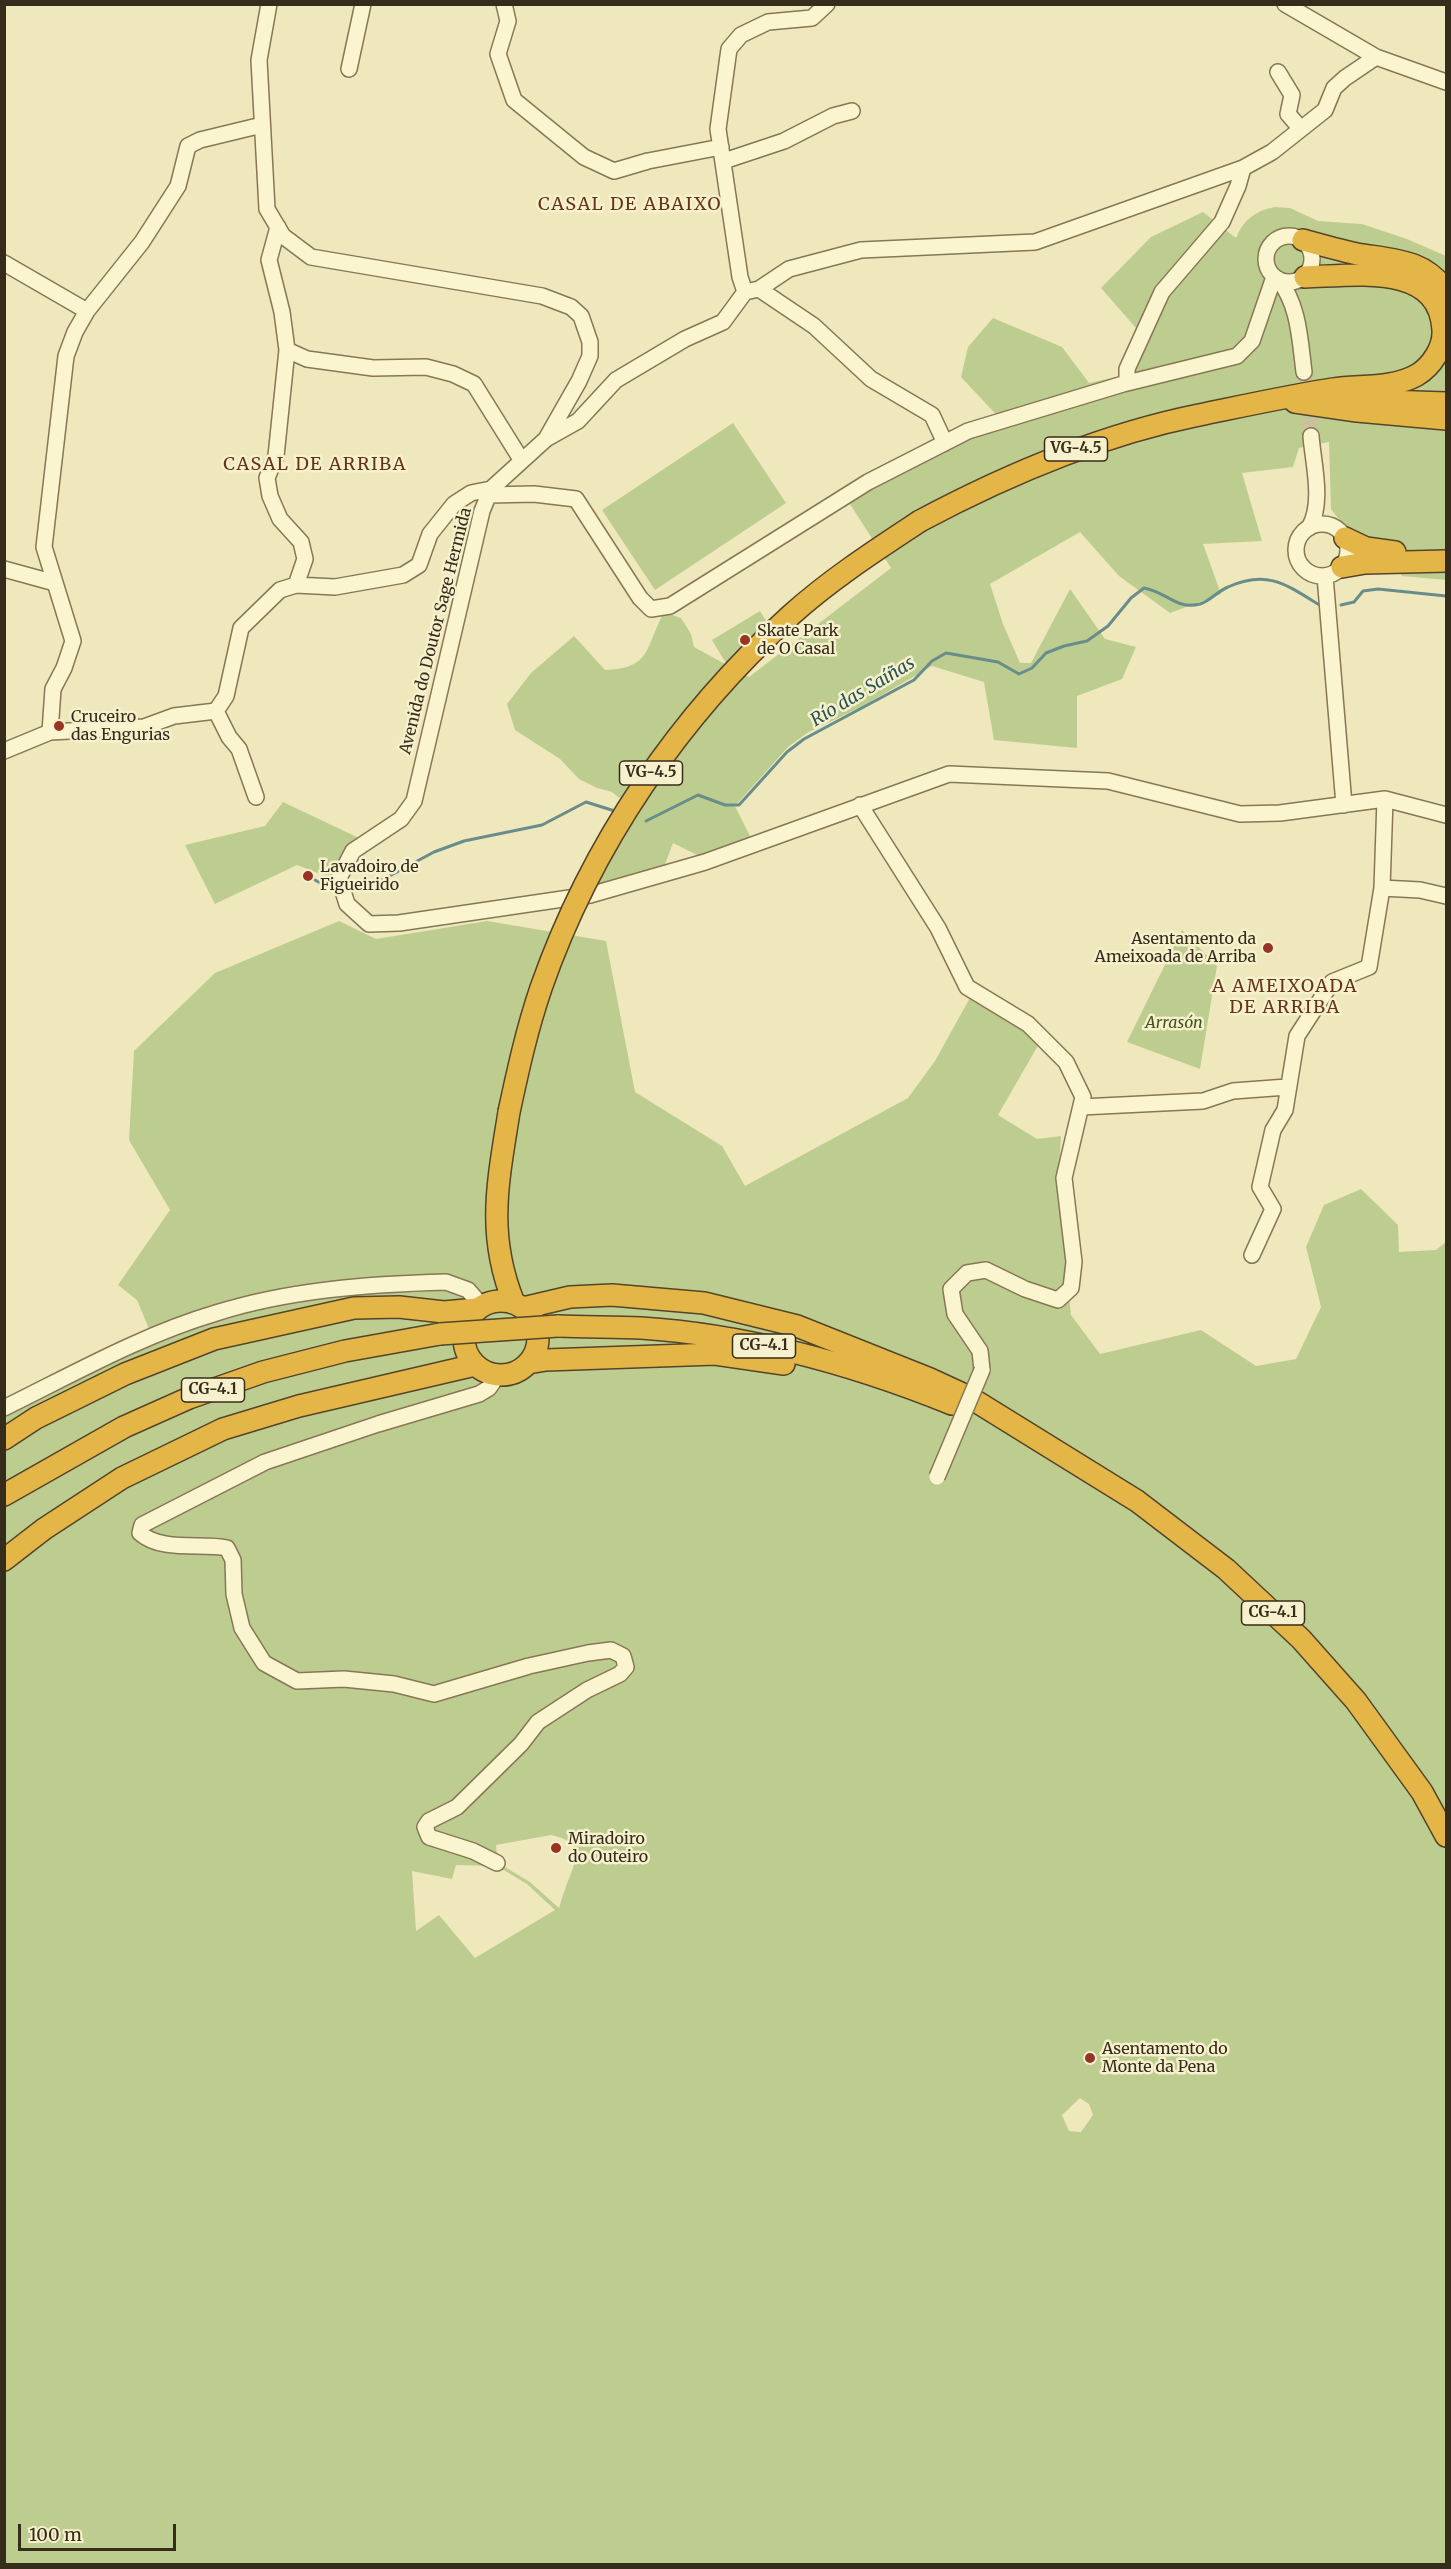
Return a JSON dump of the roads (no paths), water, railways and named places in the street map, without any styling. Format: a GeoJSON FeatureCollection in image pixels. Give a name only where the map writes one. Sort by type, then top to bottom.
{"type":"FeatureCollection","features":[{"type":"Feature","properties":{"kind":"highway"},"geometry":{"type":"LineString","coordinates":[[1303,240],[1357,254],[1413,263],[1438,280],[1446,292]]}},
{"type":"Feature","properties":{"kind":"highway"},"geometry":{"type":"LineString","coordinates":[[1244,406],[1334,389],[1398,383],[1418,374],[1433,360],[1443,339],[1442,315],[1428,292],[1409,281],[1384,275],[1305,277]]}},
{"type":"Feature","properties":{"kind":"highway","name":"VG-4.5"},"geometry":{"type":"LineString","coordinates":[[499,1259],[495,1205],[509,1112],[523,1049],[541,988],[588,878],[612,833],[643,784],[712,695],[792,614],[831,582],[920,521],[1010,475],[1066,452],[1145,428],[1244,406],[1375,399],[1446,403]]}},
{"type":"Feature","properties":{"kind":"highway"},"geometry":{"type":"LineString","coordinates":[[1295,402],[1357,411],[1446,419]]}},
{"type":"Feature","properties":{"kind":"highway"},"geometry":{"type":"LineString","coordinates":[[1339,532],[1379,551],[1446,551]]}},
{"type":"Feature","properties":{"kind":"highway"},"geometry":{"type":"LineString","coordinates":[[1334,572],[1365,562],[1446,561]]}},
{"type":"Feature","properties":{"kind":"highway"},"geometry":{"type":"LineString","coordinates":[[499,1259],[519,1306],[536,1324],[538,1335],[534,1355],[528,1363],[519,1370],[498,1375],[486,1372],[475,1365],[467,1355],[464,1336],[468,1318],[483,1305],[497,1282],[499,1259]]}},
{"type":"Feature","properties":{"kind":"highway"},"geometry":{"type":"LineString","coordinates":[[4,1439],[36,1418],[125,1374],[214,1339],[354,1308],[399,1307],[444,1312],[503,1300],[519,1306],[570,1297],[612,1295],[704,1303],[797,1326],[969,1397],[1046,1445]]}},
{"type":"Feature","properties":{"kind":"highway","name":"CG-4.1"},"geometry":{"type":"LineString","coordinates":[[4,1495],[124,1427],[200,1395],[263,1372],[345,1351],[440,1334],[558,1326],[642,1328],[736,1340],[833,1362],[896,1381],[1046,1445],[1146,1508],[1226,1569],[1301,1639],[1356,1701],[1422,1792],[1446,1836]]}},
{"type":"Feature","properties":{"kind":"highway"},"geometry":{"type":"LineString","coordinates":[[528,1363],[557,1359],[715,1354],[811,1367],[961,1407]]}},
{"type":"Feature","properties":{"kind":"highway"},"geometry":{"type":"LineString","coordinates":[[4,1560],[44,1529],[122,1478],[223,1429],[299,1406],[426,1374],[475,1365]]}},
{"type":"Feature","properties":{"kind":"street","name":"Avenida do Doutor Sage Hermida"},"geometry":{"type":"LineString","coordinates":[[269,4],[259,60],[267,209],[283,236],[311,257],[542,296],[571,307],[581,316],[588,330],[590,342],[587,364],[546,439],[503,477],[490,492],[482,511],[414,801],[401,819],[353,851],[339,878],[347,904],[369,924],[399,923],[590,895],[705,862],[860,805]]}},
{"type":"Feature","properties":{"kind":"street"},"geometry":{"type":"LineString","coordinates":[[349,69],[363,4]]}},
{"type":"Feature","properties":{"kind":"street"},"geometry":{"type":"LineString","coordinates":[[504,4],[508,21],[498,54],[513,100],[584,157],[614,171],[648,161],[723,154],[784,141],[833,116],[852,111]]}},
{"type":"Feature","properties":{"kind":"street"},"geometry":{"type":"LineString","coordinates":[[827,4],[812,18],[768,22],[741,35],[729,49],[718,129],[740,277],[752,291],[814,326],[871,379],[932,416],[945,442]]}},
{"type":"Feature","properties":{"kind":"street"},"geometry":{"type":"LineString","coordinates":[[1285,4],[1376,57],[1446,82]]}},
{"type":"Feature","properties":{"kind":"street"},"geometry":{"type":"LineString","coordinates":[[546,439],[578,421],[616,380],[685,339],[723,322],[752,291],[789,269],[861,250],[1035,242],[1242,168],[1272,152],[1325,110],[1334,88],[1376,57]]}},
{"type":"Feature","properties":{"kind":"street"},"geometry":{"type":"LineString","coordinates":[[1278,72],[1292,95],[1288,114],[1301,129]]}},
{"type":"Feature","properties":{"kind":"street"},"geometry":{"type":"LineString","coordinates":[[50,732],[53,690],[64,668],[73,641],[44,547],[66,356],[87,310],[142,242],[178,186],[188,146],[200,140],[262,125]]}},
{"type":"Feature","properties":{"kind":"street"},"geometry":{"type":"LineString","coordinates":[[1127,383],[1127,369],[1162,292],[1222,222],[1238,186],[1242,168]]}},
{"type":"Feature","properties":{"kind":"street"},"geometry":{"type":"LineString","coordinates":[[278,227],[269,260],[282,312],[287,350],[276,456],[267,478],[270,496],[280,519],[300,542],[305,559],[296,585]]}},
{"type":"Feature","properties":{"kind":"street"},"geometry":{"type":"LineString","coordinates":[[1296,316],[1299,290],[1312,266],[1313,259],[1308,245],[1303,240],[1288,236],[1274,242],[1266,255],[1269,271],[1286,291],[1296,316],[1304,372]]}},
{"type":"Feature","properties":{"kind":"street"},"geometry":{"type":"LineString","coordinates":[[4,263],[87,310]]}},
{"type":"Feature","properties":{"kind":"street"},"geometry":{"type":"LineString","coordinates":[[1276,278],[1291,282],[1305,277]]}},
{"type":"Feature","properties":{"kind":"street"},"geometry":{"type":"LineString","coordinates":[[4,751],[50,732],[144,727],[174,716],[216,711],[226,696],[241,628],[280,590],[296,585],[335,587],[402,575],[419,565],[430,534],[454,504],[471,493],[534,494],[576,499],[640,598],[651,609],[670,606],[868,482],[968,431],[1127,383],[1237,356],[1252,341],[1276,278]]}},
{"type":"Feature","properties":{"kind":"street"},"geometry":{"type":"LineString","coordinates":[[287,350],[307,359],[373,368],[426,367],[453,374],[474,384],[522,461]]}},
{"type":"Feature","properties":{"kind":"street"},"geometry":{"type":"LineString","coordinates":[[1311,436],[1316,490],[1315,507],[1309,528],[1298,541],[1298,558],[1308,572],[1334,572]]}},
{"type":"Feature","properties":{"kind":"street"},"geometry":{"type":"LineString","coordinates":[[1316,490],[1326,518],[1339,532],[1348,553],[1334,572],[1344,805]]}},
{"type":"Feature","properties":{"kind":"street"},"geometry":{"type":"LineString","coordinates":[[1309,528],[1321,524],[1339,532]]}},
{"type":"Feature","properties":{"kind":"street"},"geometry":{"type":"LineString","coordinates":[[4,569],[55,583]]}},
{"type":"Feature","properties":{"kind":"street"},"geometry":{"type":"LineString","coordinates":[[216,711],[229,737],[239,750],[256,797]]}},
{"type":"Feature","properties":{"kind":"street"},"geometry":{"type":"LineString","coordinates":[[937,1477],[982,1370],[980,1351],[955,1314],[951,1289],[967,1273],[986,1270],[1025,1289],[1058,1300],[1071,1288],[1074,1262],[1064,1178],[1083,1097],[1066,1062],[1028,1024],[966,987],[938,928],[860,805],[948,774],[1108,781],[1240,814],[1280,813],[1385,799],[1446,815]]}},
{"type":"Feature","properties":{"kind":"street"},"geometry":{"type":"LineString","coordinates":[[1252,1255],[1273,1209],[1260,1187],[1273,1130],[1285,1110],[1297,1036],[1332,982],[1369,967],[1382,888],[1385,799]]}},
{"type":"Feature","properties":{"kind":"street"},"geometry":{"type":"LineString","coordinates":[[1382,888],[1420,890],[1446,896]]}},
{"type":"Feature","properties":{"kind":"street"},"geometry":{"type":"LineString","coordinates":[[1081,1107],[1203,1101],[1233,1091],[1287,1087]]}},
{"type":"Feature","properties":{"kind":"street"},"geometry":{"type":"LineString","coordinates":[[4,1408],[141,1341],[216,1313],[299,1293],[446,1282],[468,1290],[483,1305]]}},
{"type":"Feature","properties":{"kind":"street"},"geometry":{"type":"LineString","coordinates":[[497,1863],[473,1851],[429,1837],[425,1827],[429,1821],[457,1807],[521,1744],[538,1722],[587,1690],[620,1674],[626,1667],[623,1656],[611,1650],[588,1653],[529,1666],[434,1694],[394,1684],[344,1679],[297,1681],[264,1663],[242,1628],[234,1594],[233,1560],[227,1548],[187,1546],[147,1539],[140,1533],[142,1525],[265,1462],[378,1424],[479,1394],[489,1388],[498,1375]]}},
{"type":"Feature","properties":{"kind":"waterway","name":"Río das Saíñas"},"geometry":{"type":"LineString","coordinates":[[646,821],[698,795],[725,805],[739,805],[787,752],[804,739],[914,680],[932,661],[946,653],[998,662],[1019,674],[1032,668],[1046,653],[1087,641],[1108,626],[1131,598],[1144,588],[1178,603],[1192,605],[1204,603],[1224,589],[1242,582],[1255,579],[1266,580],[1287,586],[1321,606]]}},
{"type":"Feature","properties":{"kind":"waterway","name":"Río das Saíñas"},"geometry":{"type":"LineString","coordinates":[[1341,605],[1354,602],[1363,591],[1378,589],[1446,596]]}},
{"type":"Feature","properties":{"kind":"waterway","name":"Río das Saíñas"},"geometry":{"type":"LineString","coordinates":[[357,889],[382,880],[434,852],[464,841],[542,825],[586,802],[618,812]]}},
{"type":"Feature","properties":{"kind":"waterway","name":"Río das Saíñas"},"geometry":{"type":"LineString","coordinates":[[315,880],[326,886]]}},
{"type":"Feature","properties":{"kind":"tunnel"},"geometry":{"type":"LineString","coordinates":[[1304,372],[1311,436]]}},
{"type":"Feature","properties":{"kind":"place","name":"Skate Park de O Casal"},"geometry":{"type":"Point","coordinates":[745,640]}},
{"type":"Feature","properties":{"kind":"place","name":"Cruceiro das Engurias"},"geometry":{"type":"Point","coordinates":[59,726]}},
{"type":"Feature","properties":{"kind":"place","name":"Lavadoiro de Figueirido"},"geometry":{"type":"Point","coordinates":[308,876]}},
{"type":"Feature","properties":{"kind":"place","name":"Asentamento da Ameixoada de Arriba"},"geometry":{"type":"Point","coordinates":[1268,948]}},
{"type":"Feature","properties":{"kind":"place","name":"Miradoiro do Outeiro"},"geometry":{"type":"Point","coordinates":[556,1848]}},
{"type":"Feature","properties":{"kind":"place","name":"Asentamento do Monte da Pena"},"geometry":{"type":"Point","coordinates":[1090,2058]}},
{"type":"Feature","properties":{"kind":"district","name":"CASAL DE ABAIXO"},"geometry":{"type":"Point","coordinates":[630,205]}},
{"type":"Feature","properties":{"kind":"district","name":"CASAL DE ARRIBA"},"geometry":{"type":"Point","coordinates":[315,465]}},
{"type":"Feature","properties":{"kind":"district","name":"A AMEIXOADA DE ARRIBA"},"geometry":{"type":"Point","coordinates":[1285,997]}},
{"type":"Feature","properties":{"kind":"park label","name":"Arrasón"},"geometry":{"type":"Point","coordinates":[1174,1023]}}]}
